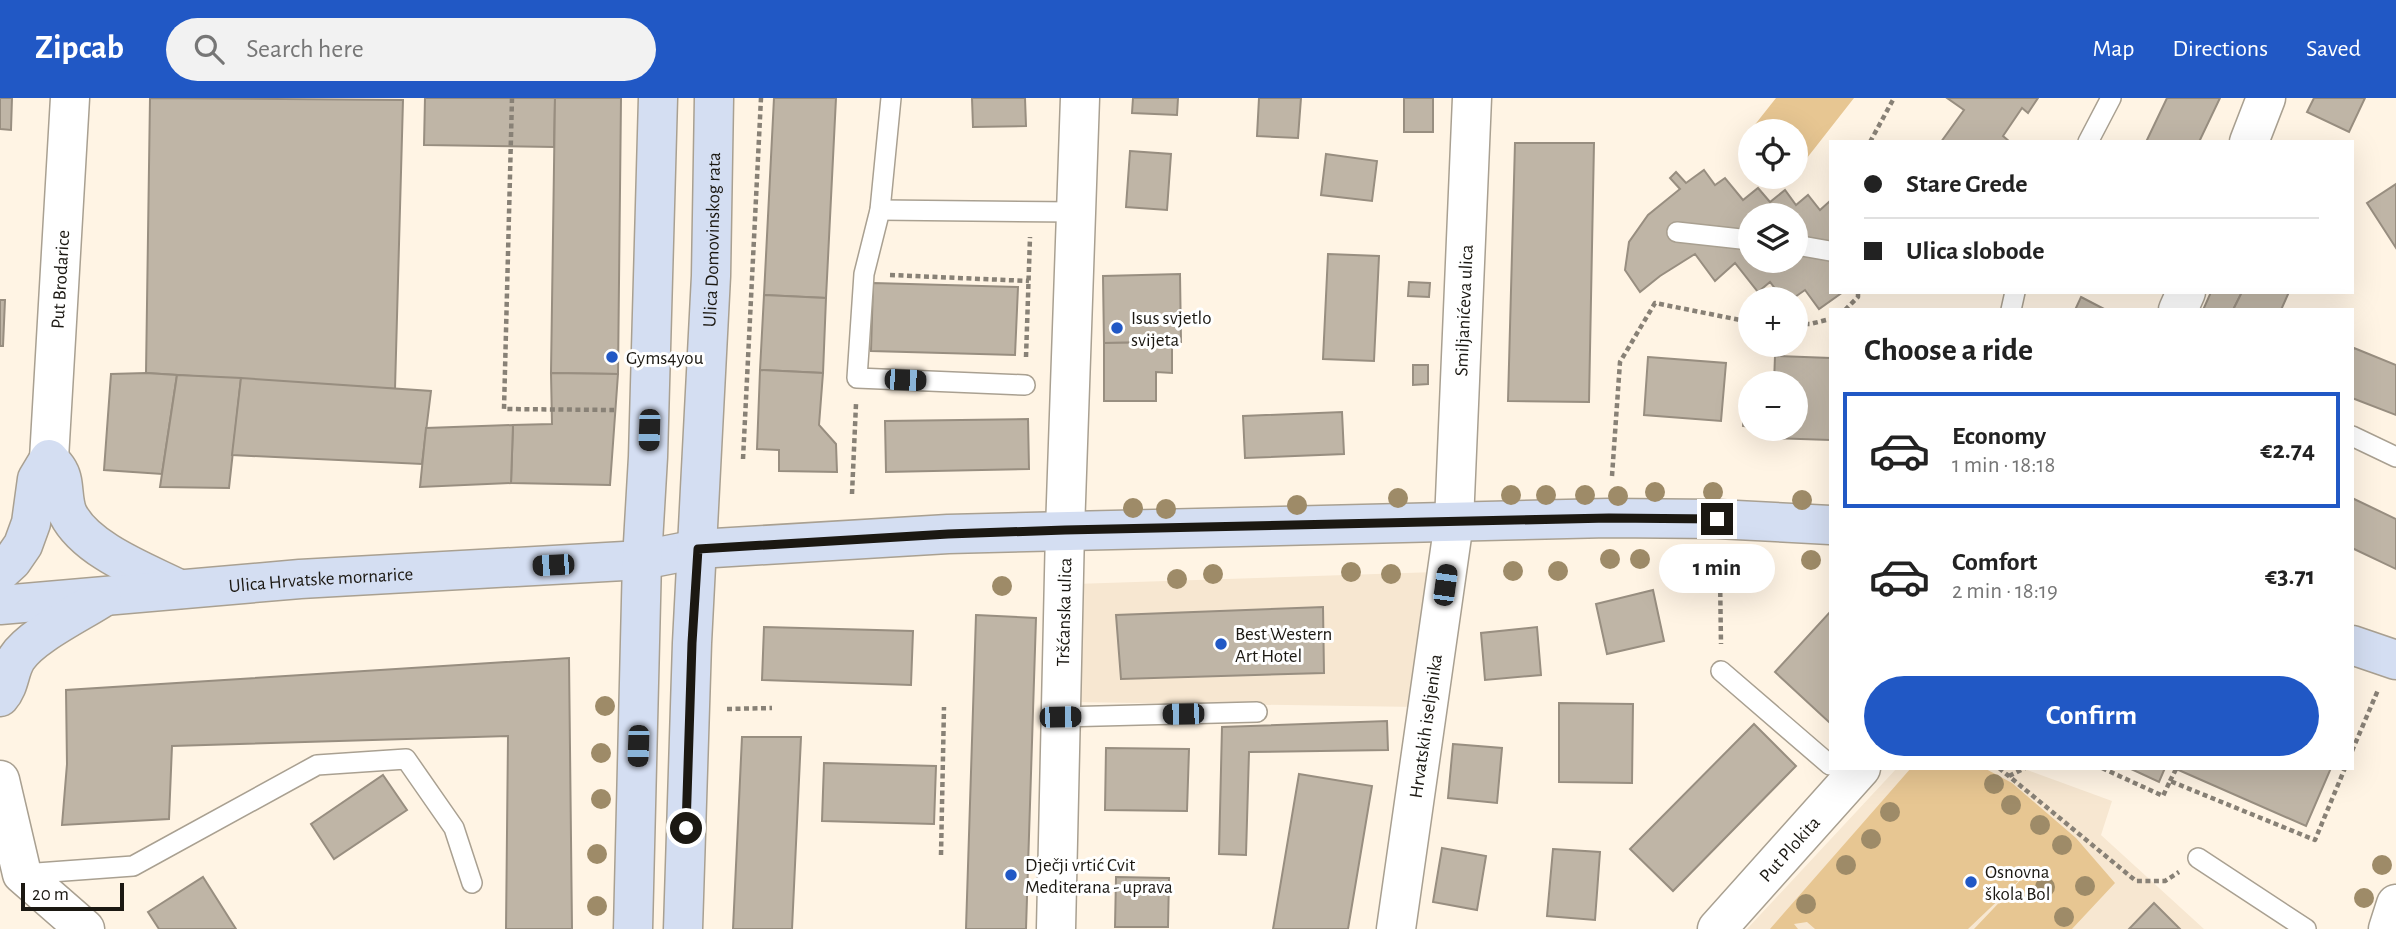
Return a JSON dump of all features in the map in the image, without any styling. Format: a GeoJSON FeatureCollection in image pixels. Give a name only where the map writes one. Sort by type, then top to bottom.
{"type":"FeatureCollection","features":[{"type":"Feature","properties":{"kind":"main road"},"geometry":{"type":"LineString","coordinates":[[633,929],[642,559],[648,457],[658,98]]}},
{"type":"Feature","properties":{"kind":"main road","name":"Ulica Domovinskog rata"},"geometry":{"type":"LineString","coordinates":[[684,929],[692,643],[711,276],[715,98]]}},
{"type":"Feature","properties":{"kind":"main road"},"geometry":{"type":"LineString","coordinates":[[0,572],[23,545],[31,523],[37,479],[49,459],[61,473],[62,495],[75,525],[93,543],[179,589]]}},
{"type":"Feature","properties":{"kind":"main road","name":"Ulica Hrvatske mornarice"},"geometry":{"type":"LineString","coordinates":[[0,605],[314,578],[642,559],[698,549],[948,534],[1609,518],[1717,519],[1829,525]]}},
{"type":"Feature","properties":{"kind":"main road"},"geometry":{"type":"LineString","coordinates":[[0,697],[6,690],[16,659],[29,644],[108,595]]}},
{"type":"Feature","properties":{"kind":"main road"},"geometry":{"type":"LineString","coordinates":[[2354,646],[2396,660]]}},
{"type":"Feature","properties":{"kind":"street","name":"Put Brodarice"},"geometry":{"type":"LineString","coordinates":[[49,459],[70,98]]}},
{"type":"Feature","properties":{"kind":"street","name":"Tršćanska ulica"},"geometry":{"type":"LineString","coordinates":[[1056,929],[1065,530],[1080,98]]}},
{"type":"Feature","properties":{"kind":"street","name":"Smiljanićeva ulica"},"geometry":{"type":"LineString","coordinates":[[1454,522],[1472,98]]}},
{"type":"Feature","properties":{"kind":"street"},"geometry":{"type":"LineString","coordinates":[[2250,140],[2266,98]]}},
{"type":"Feature","properties":{"kind":"street","name":"Hrvatskih iseljenika"},"geometry":{"type":"LineString","coordinates":[[1396,929],[1454,522]]}},
{"type":"Feature","properties":{"kind":"street","name":"Put Plokita"},"geometry":{"type":"LineString","coordinates":[[1717,929],[1844,770]]}},
{"type":"Feature","properties":{"kind":"street"},"geometry":{"type":"LineString","coordinates":[[0,780],[11,877],[85,929]]}},
{"type":"Feature","properties":{"kind":"street"},"geometry":{"type":"LineString","coordinates":[[2388,929],[2396,904]]}},
{"type":"Feature","properties":{"kind":"lane"},"geometry":{"type":"LineString","coordinates":[[891,98],[880,210],[864,274],[857,378],[1025,384]]}},
{"type":"Feature","properties":{"kind":"lane"},"geometry":{"type":"LineString","coordinates":[[2089,140],[2111,98]]}},
{"type":"Feature","properties":{"kind":"lane"},"geometry":{"type":"LineString","coordinates":[[880,210],[1075,212]]}},
{"type":"Feature","properties":{"kind":"lane"},"geometry":{"type":"LineString","coordinates":[[1677,232],[1738,239]]}},
{"type":"Feature","properties":{"kind":"lane"},"geometry":{"type":"LineString","coordinates":[[1808,247],[1829,251]]}},
{"type":"Feature","properties":{"kind":"lane"},"geometry":{"type":"LineString","coordinates":[[2354,437],[2396,457]]}},
{"type":"Feature","properties":{"kind":"lane"},"geometry":{"type":"LineString","coordinates":[[1721,671],[1829,758]]}},
{"type":"Feature","properties":{"kind":"lane"},"geometry":{"type":"LineString","coordinates":[[1060,717],[1257,712]]}},
{"type":"Feature","properties":{"kind":"lane"},"geometry":{"type":"LineString","coordinates":[[11,877],[133,866],[317,765],[406,759],[454,828],[472,883]]}},
{"type":"Feature","properties":{"kind":"lane"},"geometry":{"type":"LineString","coordinates":[[2198,858],[2306,929]]}},
{"type":"Feature","properties":{"kind":"path"},"geometry":{"type":"LineString","coordinates":[[512,98],[504,409],[626,410]]}},
{"type":"Feature","properties":{"kind":"path"},"geometry":{"type":"LineString","coordinates":[[743,459],[761,98]]}},
{"type":"Feature","properties":{"kind":"path"},"geometry":{"type":"LineString","coordinates":[[1871,140],[1894,98]]}},
{"type":"Feature","properties":{"kind":"path"},"geometry":{"type":"LineString","coordinates":[[1025,384],[1031,211]]}},
{"type":"Feature","properties":{"kind":"path"},"geometry":{"type":"LineString","coordinates":[[864,274],[1029,281]]}},
{"type":"Feature","properties":{"kind":"path"},"geometry":{"type":"LineString","coordinates":[[1847,308],[1858,294]]}},
{"type":"Feature","properties":{"kind":"path"},"geometry":{"type":"LineString","coordinates":[[1612,476],[1620,362],[1655,303],[1738,320]]}},
{"type":"Feature","properties":{"kind":"path"},"geometry":{"type":"LineString","coordinates":[[1808,324],[1829,318]]}},
{"type":"Feature","properties":{"kind":"path"},"geometry":{"type":"LineString","coordinates":[[852,494],[857,378]]}},
{"type":"Feature","properties":{"kind":"path"},"geometry":{"type":"LineString","coordinates":[[1720,575],[1721,671]]}},
{"type":"Feature","properties":{"kind":"path"},"geometry":{"type":"LineString","coordinates":[[2354,746],[2374,699]]}},
{"type":"Feature","properties":{"kind":"path"},"geometry":{"type":"LineString","coordinates":[[941,855],[944,707]]}},
{"type":"Feature","properties":{"kind":"path"},"geometry":{"type":"LineString","coordinates":[[716,710],[772,708]]}},
{"type":"Feature","properties":{"kind":"path"},"geometry":{"type":"LineString","coordinates":[[2001,770],[2136,881],[2165,881],[2198,858]]}},
{"type":"Feature","properties":{"kind":"path"},"geometry":{"type":"LineString","coordinates":[[2009,775],[2020,770]]}},
{"type":"Feature","properties":{"kind":"path"},"geometry":{"type":"LineString","coordinates":[[2106,770],[2163,796],[2175,770]]}},
{"type":"Feature","properties":{"kind":"path"},"geometry":{"type":"LineString","coordinates":[[2170,781],[2315,840],[2344,770]]}},
{"type":"Feature","properties":{"kind":"shaded area"},"geometry":{"type":"Polygon","coordinates":[[[1776,98],[1854,98],[1808,157],[1808,119],[1759,119],[1776,98]]]}},
{"type":"Feature","properties":{"kind":"shaded area"},"geometry":{"type":"Polygon","coordinates":[[[1436,572],[1418,707],[1073,702],[1075,584],[1436,572]]]}},
{"type":"Feature","properties":{"kind":"shaded area","name":"Osnovna škola Bol"},"geometry":{"type":"Polygon","coordinates":[[[1895,770],[2027,770],[2112,801],[2101,835],[2204,929],[1747,929],[1895,770]]]}},
{"type":"Feature","properties":{"kind":"shaded area","name":"Osnovna škola Bol"},"geometry":{"type":"Polygon","coordinates":[[[1909,770],[1988,770],[2012,783],[2076,838],[2115,883],[2072,929],[1974,929],[2030,870],[1968,929],[1815,929],[1807,922],[1794,924],[1798,929],[1770,929],[1909,770]]]}},
{"type":"Feature","properties":{"kind":"building"},"geometry":{"type":"Polygon","coordinates":[[[0,98],[12,98],[11,130],[0,129],[0,98]]]}},
{"type":"Feature","properties":{"kind":"building"},"geometry":{"type":"Polygon","coordinates":[[[150,98],[403,100],[395,389],[146,373],[150,98]]]}},
{"type":"Feature","properties":{"kind":"building"},"geometry":{"type":"Polygon","coordinates":[[[425,98],[555,98],[554,147],[424,145],[425,98]]]}},
{"type":"Feature","properties":{"kind":"building"},"geometry":{"type":"Polygon","coordinates":[[[555,98],[621,98],[618,374],[551,373],[555,98]]]}},
{"type":"Feature","properties":{"kind":"building"},"geometry":{"type":"Polygon","coordinates":[[[774,98],[836,98],[826,298],[764,295],[774,98]]]}},
{"type":"Feature","properties":{"kind":"building"},"geometry":{"type":"Polygon","coordinates":[[[972,98],[1025,98],[1026,126],[973,127],[972,98]]]}},
{"type":"Feature","properties":{"kind":"building"},"geometry":{"type":"Polygon","coordinates":[[[1133,98],[1178,98],[1177,115],[1132,113],[1133,98]]]}},
{"type":"Feature","properties":{"kind":"building"},"geometry":{"type":"Polygon","coordinates":[[[1259,98],[1301,98],[1298,138],[1257,136],[1259,98]]]}},
{"type":"Feature","properties":{"kind":"building"},"geometry":{"type":"Polygon","coordinates":[[[1404,98],[1433,98],[1433,132],[1404,132],[1404,98]]]}},
{"type":"Feature","properties":{"kind":"building"},"geometry":{"type":"Polygon","coordinates":[[[1947,98],[2038,98],[2028,113],[2022,108],[2003,136],[2008,140],[1942,140],[1964,110],[1947,98]]]}},
{"type":"Feature","properties":{"kind":"building"},"geometry":{"type":"Polygon","coordinates":[[[2167,98],[2220,98],[2200,140],[2147,140],[2167,98]]]}},
{"type":"Feature","properties":{"kind":"building"},"geometry":{"type":"Polygon","coordinates":[[[2314,98],[2365,98],[2349,132],[2307,112],[2314,98]]]}},
{"type":"Feature","properties":{"kind":"building"},"geometry":{"type":"Polygon","coordinates":[[[1515,143],[1594,143],[1589,402],[1508,401],[1515,143]]]}},
{"type":"Feature","properties":{"kind":"building"},"geometry":{"type":"Polygon","coordinates":[[[1130,151],[1171,154],[1167,210],[1126,207],[1130,151]]]}},
{"type":"Feature","properties":{"kind":"building"},"geometry":{"type":"Polygon","coordinates":[[[1326,154],[1377,161],[1372,201],[1321,195],[1326,154]]]}},
{"type":"Feature","properties":{"kind":"building"},"geometry":{"type":"Polygon","coordinates":[[[1704,170],[1715,185],[1725,178],[1743,200],[1759,189],[1770,202],[1785,190],[1795,203],[1738,203],[1738,267],[1735,263],[1715,281],[1695,254],[1640,292],[1625,270],[1629,242],[1648,215],[1680,189],[1670,178],[1676,172],[1686,183],[1704,170]]]}},
{"type":"Feature","properties":{"kind":"building"},"geometry":{"type":"Polygon","coordinates":[[[2396,184],[2396,248],[2367,203],[2396,184]]]}},
{"type":"Feature","properties":{"kind":"building"},"geometry":{"type":"Polygon","coordinates":[[[1808,195],[1820,210],[1829,202],[1829,294],[1840,294],[1819,309],[1808,294],[1808,287],[1774,287],[1770,282],[1764,287],[1754,287],[1743,273],[1808,273],[1808,203],[1798,203],[1808,195]]]}},
{"type":"Feature","properties":{"kind":"building"},"geometry":{"type":"Polygon","coordinates":[[[1328,254],[1379,256],[1374,361],[1323,359],[1328,254]]]}},
{"type":"Feature","properties":{"kind":"building"},"geometry":{"type":"Polygon","coordinates":[[[1180,274],[1181,342],[1104,343],[1103,276],[1180,274]]]}},
{"type":"Feature","properties":{"kind":"building"},"geometry":{"type":"Polygon","coordinates":[[[1409,282],[1430,283],[1429,297],[1408,296],[1409,282]]]}},
{"type":"Feature","properties":{"kind":"building"},"geometry":{"type":"Polygon","coordinates":[[[873,283],[1018,287],[1015,355],[871,351],[873,283]]]}},
{"type":"Feature","properties":{"kind":"building"},"geometry":{"type":"Polygon","coordinates":[[[2210,294],[2241,294],[2234,308],[2204,308],[2210,294]]]}},
{"type":"Feature","properties":{"kind":"building"},"geometry":{"type":"Polygon","coordinates":[[[2241,294],[2288,294],[2282,308],[2234,308],[2241,294]]]}},
{"type":"Feature","properties":{"kind":"building"},"geometry":{"type":"Polygon","coordinates":[[[764,295],[826,298],[823,373],[760,370],[764,295]]]}},
{"type":"Feature","properties":{"kind":"building"},"geometry":{"type":"Polygon","coordinates":[[[2081,297],[2102,308],[2076,308],[2081,297]]]}},
{"type":"Feature","properties":{"kind":"building"},"geometry":{"type":"Polygon","coordinates":[[[0,300],[5,300],[3,346],[0,346],[0,300]]]}},
{"type":"Feature","properties":{"kind":"building"},"geometry":{"type":"Polygon","coordinates":[[[1172,342],[1172,373],[1156,372],[1156,401],[1104,401],[1104,343],[1172,342]]]}},
{"type":"Feature","properties":{"kind":"building"},"geometry":{"type":"Polygon","coordinates":[[[2354,348],[2396,365],[2396,415],[2354,399],[2354,348]]]}},
{"type":"Feature","properties":{"kind":"building"},"geometry":{"type":"Polygon","coordinates":[[[1648,357],[1726,363],[1721,421],[1644,415],[1648,357]]]}},
{"type":"Feature","properties":{"kind":"building"},"geometry":{"type":"Polygon","coordinates":[[[1775,357],[1829,358],[1829,440],[1808,439],[1808,371],[1774,371],[1775,357]]]}},
{"type":"Feature","properties":{"kind":"building"},"geometry":{"type":"Polygon","coordinates":[[[1413,365],[1428,365],[1428,384],[1413,385],[1413,365]]]}},
{"type":"Feature","properties":{"kind":"building"},"geometry":{"type":"Polygon","coordinates":[[[760,370],[823,373],[819,425],[836,444],[837,472],[779,471],[779,450],[757,449],[760,370]]]}},
{"type":"Feature","properties":{"kind":"building"},"geometry":{"type":"Polygon","coordinates":[[[551,373],[618,374],[610,485],[511,483],[513,425],[552,424],[551,373]]]}},
{"type":"Feature","properties":{"kind":"building"},"geometry":{"type":"Polygon","coordinates":[[[111,374],[177,375],[162,474],[104,470],[111,374]]]}},
{"type":"Feature","properties":{"kind":"building"},"geometry":{"type":"Polygon","coordinates":[[[177,375],[241,378],[229,488],[160,487],[177,375]]]}},
{"type":"Feature","properties":{"kind":"building"},"geometry":{"type":"Polygon","coordinates":[[[241,378],[431,391],[422,464],[232,455],[241,378]]]}},
{"type":"Feature","properties":{"kind":"building"},"geometry":{"type":"Polygon","coordinates":[[[1342,412],[1344,454],[1245,458],[1243,416],[1342,412]]]}},
{"type":"Feature","properties":{"kind":"building"},"geometry":{"type":"Polygon","coordinates":[[[1028,419],[1029,469],[886,472],[885,421],[1028,419]]]}},
{"type":"Feature","properties":{"kind":"building"},"geometry":{"type":"Polygon","coordinates":[[[513,425],[511,483],[420,487],[426,428],[513,425]]]}},
{"type":"Feature","properties":{"kind":"building"},"geometry":{"type":"Polygon","coordinates":[[[2354,499],[2396,519],[2396,569],[2354,549],[2354,499]]]}},
{"type":"Feature","properties":{"kind":"building"},"geometry":{"type":"Polygon","coordinates":[[[1653,590],[1664,641],[1607,654],[1596,604],[1653,590]]]}},
{"type":"Feature","properties":{"kind":"building","name":"Best Western Art Hotel"},"geometry":{"type":"Polygon","coordinates":[[[1323,607],[1324,673],[1121,679],[1116,615],[1323,607]]]}},
{"type":"Feature","properties":{"kind":"building"},"geometry":{"type":"Polygon","coordinates":[[[1829,613],[1829,722],[1775,672],[1829,613]]]}},
{"type":"Feature","properties":{"kind":"building"},"geometry":{"type":"Polygon","coordinates":[[[976,615],[1036,618],[1026,929],[966,929],[976,615]]]}},
{"type":"Feature","properties":{"kind":"building"},"geometry":{"type":"Polygon","coordinates":[[[764,627],[913,631],[911,685],[762,680],[764,627]]]}},
{"type":"Feature","properties":{"kind":"building"},"geometry":{"type":"Polygon","coordinates":[[[1537,627],[1541,675],[1485,680],[1481,633],[1537,627]]]}},
{"type":"Feature","properties":{"kind":"building"},"geometry":{"type":"Polygon","coordinates":[[[569,658],[572,929],[506,929],[508,736],[172,746],[169,819],[62,825],[67,764],[66,690],[569,658]]]}},
{"type":"Feature","properties":{"kind":"building"},"geometry":{"type":"Polygon","coordinates":[[[1559,703],[1633,704],[1632,783],[1559,782],[1559,703]]]}},
{"type":"Feature","properties":{"kind":"building"},"geometry":{"type":"Polygon","coordinates":[[[1387,721],[1388,750],[1249,752],[1246,855],[1219,854],[1222,727],[1387,721]]]}},
{"type":"Feature","properties":{"kind":"building"},"geometry":{"type":"Polygon","coordinates":[[[1754,724],[1796,766],[1673,891],[1630,849],[1754,724]]]}},
{"type":"Feature","properties":{"kind":"building"},"geometry":{"type":"Polygon","coordinates":[[[742,737],[801,737],[792,929],[733,929],[742,737]]]}},
{"type":"Feature","properties":{"kind":"building"},"geometry":{"type":"Polygon","coordinates":[[[1453,744],[1502,748],[1497,803],[1448,798],[1453,744]]]}},
{"type":"Feature","properties":{"kind":"building"},"geometry":{"type":"Polygon","coordinates":[[[1106,748],[1189,749],[1187,811],[1105,810],[1106,748]]]}},
{"type":"Feature","properties":{"kind":"building"},"geometry":{"type":"Polygon","coordinates":[[[824,763],[936,766],[934,824],[822,821],[824,763]]]}},
{"type":"Feature","properties":{"kind":"building"},"geometry":{"type":"Polygon","coordinates":[[[2133,770],[2164,770],[2159,782],[2133,770]]]}},
{"type":"Feature","properties":{"kind":"building"},"geometry":{"type":"Polygon","coordinates":[[[2179,770],[2330,770],[2306,826],[2179,770]]]}},
{"type":"Feature","properties":{"kind":"building"},"geometry":{"type":"Polygon","coordinates":[[[1299,774],[1372,786],[1348,929],[1273,929],[1299,774]]]}},
{"type":"Feature","properties":{"kind":"building"},"geometry":{"type":"Polygon","coordinates":[[[383,775],[407,810],[334,859],[311,824],[383,775]]]}},
{"type":"Feature","properties":{"kind":"building"},"geometry":{"type":"Polygon","coordinates":[[[1442,848],[1486,856],[1477,910],[1433,902],[1442,848]]]}},
{"type":"Feature","properties":{"kind":"building"},"geometry":{"type":"Polygon","coordinates":[[[1553,849],[1600,852],[1595,920],[1547,916],[1553,849]]]}},
{"type":"Feature","properties":{"kind":"building"},"geometry":{"type":"Polygon","coordinates":[[[203,877],[236,929],[159,929],[148,912],[203,877]]]}},
{"type":"Feature","properties":{"kind":"building"},"geometry":{"type":"Polygon","coordinates":[[[1116,877],[1169,878],[1168,927],[1115,927],[1116,877]]]}},
{"type":"Feature","properties":{"kind":"building"},"geometry":{"type":"Polygon","coordinates":[[[2154,903],[2180,929],[2129,929],[2154,903]]]}},
{"type":"Feature","properties":{"kind":"place","name":"Isus svjetlo svijeta"},"geometry":{"type":"Point","coordinates":[1117,328]}},
{"type":"Feature","properties":{"kind":"place","name":"Gyms4you"},"geometry":{"type":"Point","coordinates":[612,357]}},
{"type":"Feature","properties":{"kind":"place","name":"Best Western Art Hotel"},"geometry":{"type":"Point","coordinates":[1221,644]}},
{"type":"Feature","properties":{"kind":"place","name":"Dječji vrtić Cvit Mediterana - uprava"},"geometry":{"type":"Point","coordinates":[1011,875]}},
{"type":"Feature","properties":{"kind":"place","name":"Osnovna škola Bol"},"geometry":{"type":"Point","coordinates":[1971,882]}},
{"type":"Feature","properties":{"kind":"route"},"geometry":{"type":"LineString","coordinates":[[686,828],[698,549],[1065,530],[1609,518],[1717,519]]}}]}
